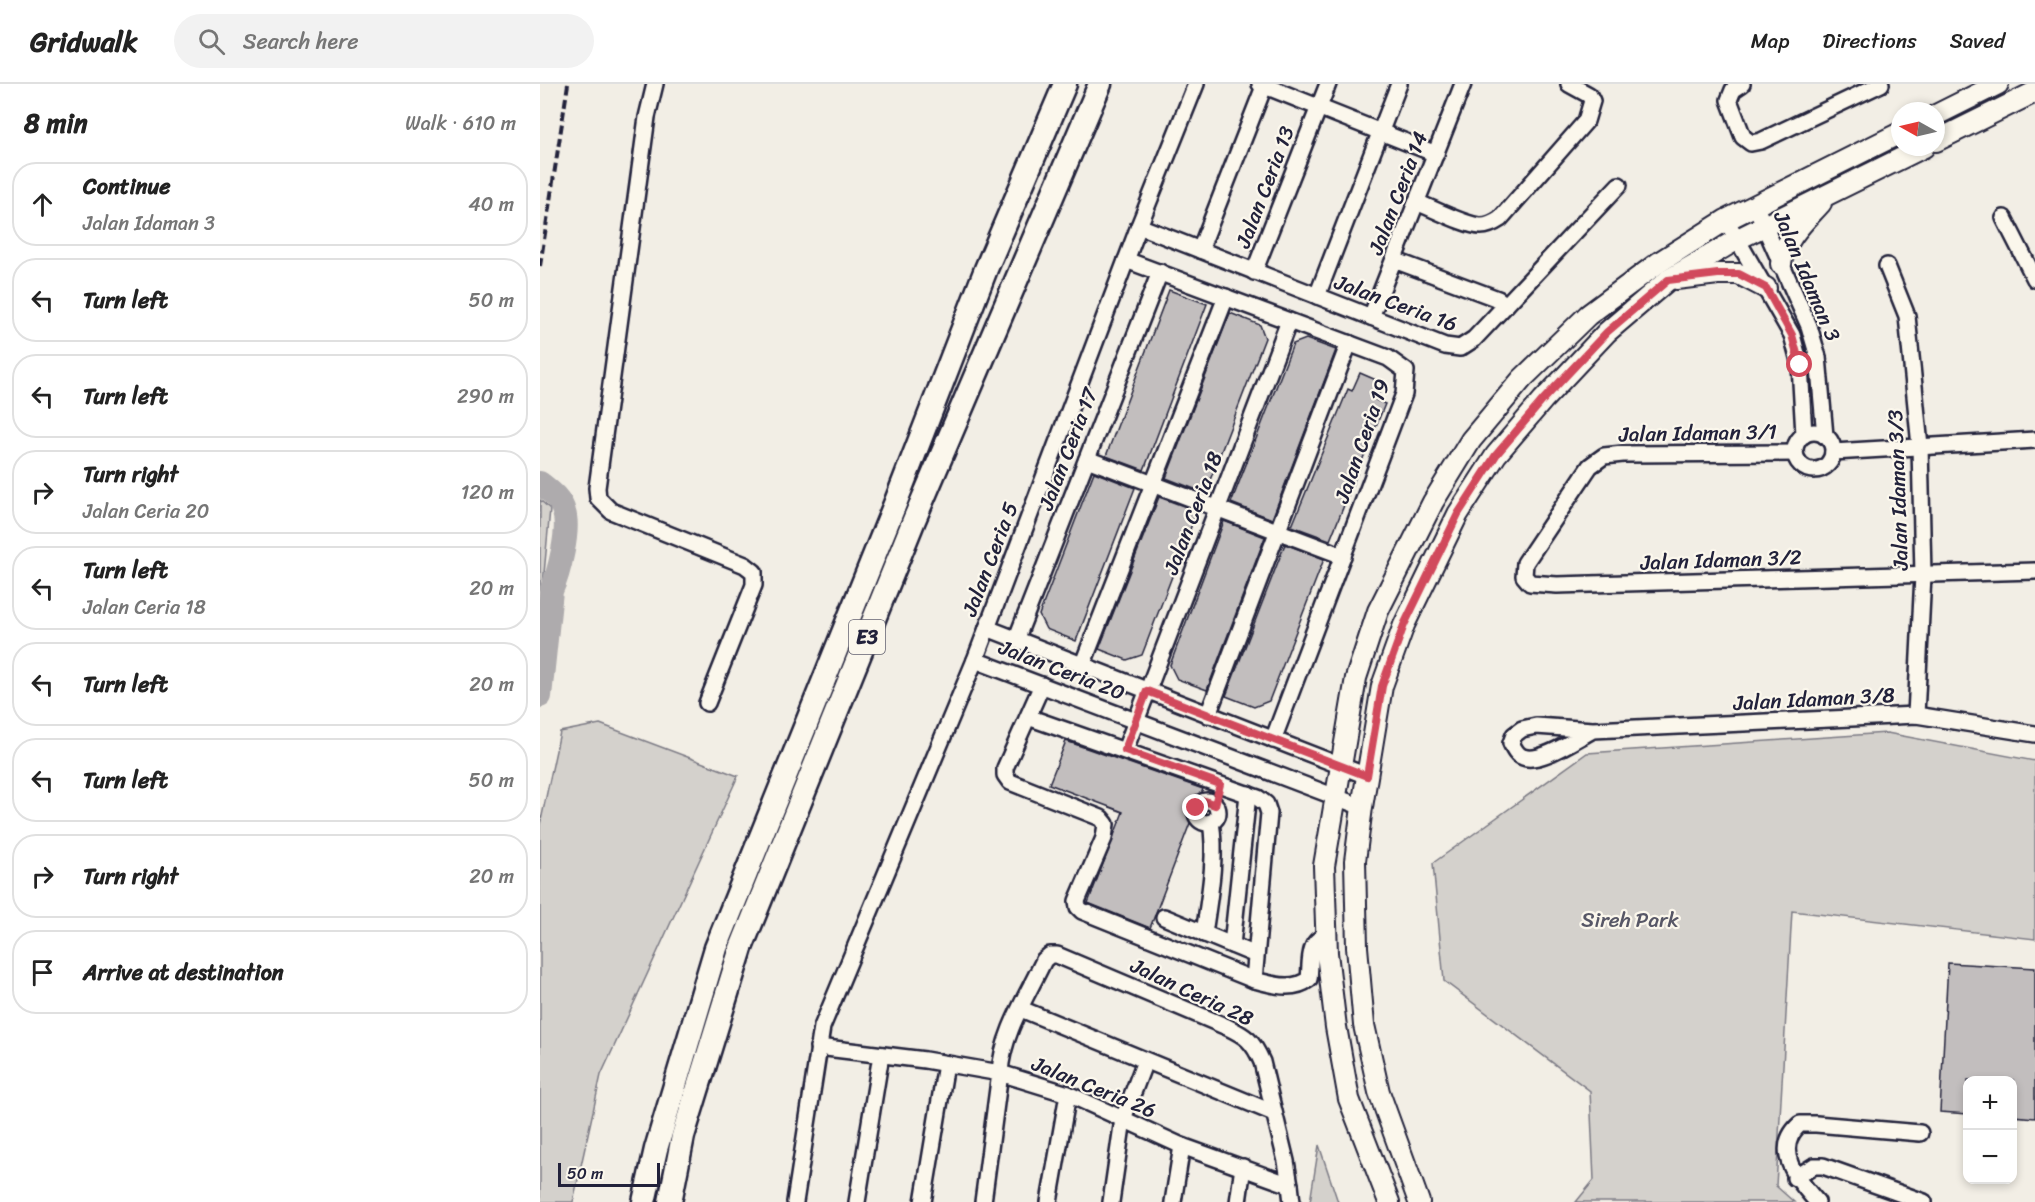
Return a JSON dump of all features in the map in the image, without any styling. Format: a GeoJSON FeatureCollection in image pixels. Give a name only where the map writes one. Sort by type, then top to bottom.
{"type":"FeatureCollection","features":[{"type":"Feature","properties":{"kind":"highway","name":"E3"},"geometry":{"type":"LineString","coordinates":[[644,1202],[656,1149],[716,948],[895,504],[987,268],[1065,84]]}},
{"type":"Feature","properties":{"kind":"highway","name":"E3"},"geometry":{"type":"LineString","coordinates":[[670,1202],[683,1136],[741,948],[914,520],[1100,84]]}},
{"type":"Feature","properties":{"kind":"main road"},"geometry":{"type":"LineString","coordinates":[[1945,110],[1998,84]]}},
{"type":"Feature","properties":{"kind":"main road"},"geometry":{"type":"LineString","coordinates":[[1945,137],[2035,92]]}},
{"type":"Feature","properties":{"kind":"main road"},"geometry":{"type":"LineString","coordinates":[[1389,1202],[1349,1099],[1336,1027],[1326,937],[1324,866],[1356,678],[1378,611],[1433,502],[1471,440],[1522,379],[1588,315],[1658,263],[1726,220],[1891,138]]}},
{"type":"Feature","properties":{"kind":"main road"},"geometry":{"type":"LineString","coordinates":[[1419,1202],[1379,1092],[1364,1025],[1357,947],[1355,861],[1362,807],[1382,686],[1404,625],[1458,514],[1496,455],[1543,400],[1607,332],[1668,280],[1738,239],[1906,156]]}},
{"type":"Feature","properties":{"kind":"main road"},"geometry":{"type":"LineString","coordinates":[[1781,264],[1783,251],[1789,239],[1829,194]]}},
{"type":"Feature","properties":{"kind":"main road"},"geometry":{"type":"LineString","coordinates":[[1668,280],[1729,273],[1747,277],[1766,288]]}},
{"type":"Feature","properties":{"kind":"street"},"geometry":{"type":"LineString","coordinates":[[655,84],[647,117],[597,488],[598,498],[611,511],[745,565],[754,572],[754,585],[707,703]]}},
{"type":"Feature","properties":{"kind":"street","name":"Jalan Ceria 5"},"geometry":{"type":"LineString","coordinates":[[795,1202],[822,1026],[975,660],[1139,226],[1196,84]]}},
{"type":"Feature","properties":{"kind":"street","name":"Jalan Ceria 13"},"geometry":{"type":"LineString","coordinates":[[1254,272],[1328,84]]}},
{"type":"Feature","properties":{"kind":"street"},"geometry":{"type":"LineString","coordinates":[[1317,296],[1400,84]]}},
{"type":"Feature","properties":{"kind":"street","name":"Jalan Ceria 14"},"geometry":{"type":"LineString","coordinates":[[1371,317],[1463,84]]}},
{"type":"Feature","properties":{"kind":"street"},"geometry":{"type":"LineString","coordinates":[[1416,202],[1472,224],[1482,226],[1500,219],[1586,121],[1592,101],[1589,95],[1569,84]]}},
{"type":"Feature","properties":{"kind":"street"},"geometry":{"type":"LineString","coordinates":[[1742,84],[1732,90],[1729,100],[1743,137],[1751,143],[1761,141],[1881,84]]}},
{"type":"Feature","properties":{"kind":"street"},"geometry":{"type":"LineString","coordinates":[[1200,250],[1263,85],[1436,154]]}},
{"type":"Feature","properties":{"kind":"street","name":"Jalan Ceria 16"},"geometry":{"type":"LineString","coordinates":[[1139,226],[1444,346],[1460,348],[1474,339],[1619,185]]}},
{"type":"Feature","properties":{"kind":"street","name":"Jalan Idaman 3"},"geometry":{"type":"LineString","coordinates":[[1755,206],[1809,326],[1818,357],[1826,436]]}},
{"type":"Feature","properties":{"kind":"street"},"geometry":{"type":"LineString","coordinates":[[2004,218],[2035,279]]}},
{"type":"Feature","properties":{"kind":"street","name":"Jalan Idaman 3"},"geometry":{"type":"LineString","coordinates":[[1726,220],[1792,335],[1800,365],[1804,435]]}},
{"type":"Feature","properties":{"kind":"street","name":"Jalan Ceria 19"},"geometry":{"type":"LineString","coordinates":[[1126,260],[1349,343],[1398,364],[1406,371],[1407,382],[1404,394],[1273,740]]}},
{"type":"Feature","properties":{"kind":"street"},"geometry":{"type":"LineString","coordinates":[[1394,260],[1498,299],[1506,305]]}},
{"type":"Feature","properties":{"kind":"street","name":"Jalan Idaman 3/3"},"geometry":{"type":"LineString","coordinates":[[1887,266],[1907,316],[1920,446],[1923,575],[1916,715]]}},
{"type":"Feature","properties":{"kind":"street","name":"Jalan Ceria 17"},"geometry":{"type":"LineString","coordinates":[[1016,640],[1160,272]]}},
{"type":"Feature","properties":{"kind":"street"},"geometry":{"type":"LineString","coordinates":[[1082,666],[1226,297]]}},
{"type":"Feature","properties":{"kind":"street","name":"Jalan Ceria 18"},"geometry":{"type":"LineString","coordinates":[[1125,750],[1289,321]]}},
{"type":"Feature","properties":{"kind":"street"},"geometry":{"type":"LineString","coordinates":[[1208,715],[1349,343]]}},
{"type":"Feature","properties":{"kind":"street"},"geometry":{"type":"LineString","coordinates":[[1815,432],[1826,436],[1831,443],[1833,452],[1829,463],[1824,467],[1812,470],[1801,464],[1795,453],[1797,443],[1804,435],[1815,432]]}},
{"type":"Feature","properties":{"kind":"street"},"geometry":{"type":"LineString","coordinates":[[1833,452],[2035,440]]}},
{"type":"Feature","properties":{"kind":"street","name":"Jalan Idaman 3/1"},"geometry":{"type":"LineString","coordinates":[[1524,576],[1525,564],[1590,466],[1604,456],[1795,453]]}},
{"type":"Feature","properties":{"kind":"street"},"geometry":{"type":"LineString","coordinates":[[1087,459],[1343,556]]}},
{"type":"Feature","properties":{"kind":"street","name":"Jalan Idaman 3/2"},"geometry":{"type":"LineString","coordinates":[[1524,576],[1530,583],[1557,585],[2035,570]]}},
{"type":"Feature","properties":{"kind":"street","name":"Jalan Ceria 20"},"geometry":{"type":"LineString","coordinates":[[987,628],[1367,776]]}},
{"type":"Feature","properties":{"kind":"street","name":"Jalan Ceria 20"},"geometry":{"type":"LineString","coordinates":[[975,660],[1362,807]]}},
{"type":"Feature","properties":{"kind":"street"},"geometry":{"type":"LineString","coordinates":[[1042,685],[1005,768],[1005,775],[1010,782],[1101,818],[1106,824],[1104,838],[1077,901],[1078,908],[1254,980],[1282,987],[1302,984],[1309,979],[1314,942],[1326,937]]}},
{"type":"Feature","properties":{"kind":"street","name":"Jalan Idaman 3/8"},"geometry":{"type":"LineString","coordinates":[[1593,730],[1916,715],[2035,734]]}},
{"type":"Feature","properties":{"kind":"street"},"geometry":{"type":"LineString","coordinates":[[1028,717],[1248,794],[1266,804],[1269,813],[1254,980]]}},
{"type":"Feature","properties":{"kind":"street"},"geometry":{"type":"LineString","coordinates":[[1204,934],[1213,860],[1214,838],[1211,822],[1217,815],[1215,805],[1220,784]]}},
{"type":"Feature","properties":{"kind":"street"},"geometry":{"type":"LineString","coordinates":[[1232,945],[1248,794]]}},
{"type":"Feature","properties":{"kind":"street"},"geometry":{"type":"LineString","coordinates":[[1164,917],[1256,955]]}},
{"type":"Feature","properties":{"kind":"street","name":"Jalan Ceria 28"},"geometry":{"type":"LineString","coordinates":[[983,1202],[1001,1060],[1021,1009],[1044,960],[1050,955],[1058,956],[1227,1027],[1249,1039],[1256,1047],[1262,1062],[1292,1202]]}},
{"type":"Feature","properties":{"kind":"street"},"geometry":{"type":"LineString","coordinates":[[1021,1009],[1274,1113]]}},
{"type":"Feature","properties":{"kind":"street","name":"Jalan Ceria 26"},"geometry":{"type":"LineString","coordinates":[[818,1047],[1000,1074],[1068,1094],[1182,1146],[1243,1167]]}},
{"type":"Feature","properties":{"kind":"street"},"geometry":{"type":"LineString","coordinates":[[857,1202],[880,1055]]}},
{"type":"Feature","properties":{"kind":"street"},"geometry":{"type":"LineString","coordinates":[[1111,1202],[1123,1119],[1145,1061]]}},
{"type":"Feature","properties":{"kind":"street"},"geometry":{"type":"LineString","coordinates":[[923,1202],[946,1065]]}},
{"type":"Feature","properties":{"kind":"street"},"geometry":{"type":"LineString","coordinates":[[1049,1202],[1068,1094]]}},
{"type":"Feature","properties":{"kind":"street"},"geometry":{"type":"LineString","coordinates":[[1817,1202],[1796,1178],[1788,1158],[1788,1143],[1792,1131],[1800,1124],[1920,1133]]}},
{"type":"Feature","properties":{"kind":"street"},"geometry":{"type":"LineString","coordinates":[[1173,1202],[1182,1146]]}},
{"type":"Feature","properties":{"kind":"street"},"geometry":{"type":"LineString","coordinates":[[1796,1178],[1814,1166],[1823,1166],[1924,1202]]}},
{"type":"Feature","properties":{"kind":"street"},"geometry":{"type":"LineString","coordinates":[[1238,1202],[1243,1167],[1290,1185]]}},
{"type":"Feature","properties":{"kind":"green space"},"geometry":{"type":"Polygon","coordinates":[[[540,500],[550,509],[540,617],[540,500]]]}},
{"type":"Feature","properties":{"kind":"green space"},"geometry":{"type":"Polygon","coordinates":[[[600,724],[738,776],[601,1075],[573,1202],[540,1202],[540,825],[560,732],[600,724]]]}},
{"type":"Feature","properties":{"kind":"green space","name":"Sireh Park"},"geometry":{"type":"Polygon","coordinates":[[[1887,733],[2035,761],[2035,939],[1792,911],[1776,1186],[1794,1202],[1576,1202],[1594,1180],[1590,1091],[1444,981],[1433,863],[1587,753],[1887,733]]]}},
{"type":"Feature","properties":{"kind":"green space"},"geometry":{"type":"Polygon","coordinates":[[[1319,1145],[1338,1202],[1310,1202],[1319,1145]]]}},
{"type":"Feature","properties":{"kind":"building"},"geometry":{"type":"Polygon","coordinates":[[[1169,290],[1207,304],[1144,470],[1106,456],[1169,290]]]}},
{"type":"Feature","properties":{"kind":"building"},"geometry":{"type":"Polygon","coordinates":[[[1230,313],[1260,325],[1265,338],[1205,493],[1166,478],[1230,313]]]}},
{"type":"Feature","properties":{"kind":"building"},"geometry":{"type":"Polygon","coordinates":[[[1306,339],[1336,350],[1272,519],[1231,503],[1293,344],[1306,339]]]}},
{"type":"Feature","properties":{"kind":"building"},"geometry":{"type":"Polygon","coordinates":[[[1360,373],[1383,383],[1376,400],[1385,404],[1330,540],[1292,526],[1348,389],[1352,391],[1360,373]]]}},
{"type":"Feature","properties":{"kind":"building"},"geometry":{"type":"Polygon","coordinates":[[[1094,472],[1135,488],[1076,641],[1046,629],[1039,615],[1094,472]]]}},
{"type":"Feature","properties":{"kind":"building"},"geometry":{"type":"Polygon","coordinates":[[[1159,497],[1197,511],[1142,655],[1127,660],[1099,649],[1159,497]]]}},
{"type":"Feature","properties":{"kind":"building"},"geometry":{"type":"Polygon","coordinates":[[[1224,521],[1265,537],[1207,690],[1177,679],[1170,665],[1224,521]]]}},
{"type":"Feature","properties":{"kind":"building"},"geometry":{"type":"Polygon","coordinates":[[[1285,544],[1324,559],[1269,701],[1254,707],[1226,696],[1285,544]]]}},
{"type":"Feature","properties":{"kind":"building"},"geometry":{"type":"Polygon","coordinates":[[[1066,741],[1203,789],[1150,928],[1088,903],[1123,812],[1049,784],[1066,741]]]}},
{"type":"Feature","properties":{"kind":"building"},"geometry":{"type":"Polygon","coordinates":[[[1948,963],[2035,968],[2035,1118],[2017,1116],[2017,1076],[1963,1076],[1963,1114],[1940,1112],[1948,963]]]}},
{"type":"Feature","properties":{"kind":"waterway"},"geometry":{"type":"LineString","coordinates":[[540,483],[560,503],[564,512],[566,529],[560,563],[551,591],[540,696]]}},
{"type":"Feature","properties":{"kind":"railway"},"geometry":{"type":"LineString","coordinates":[[540,266],[568,84]]}},
{"type":"Feature","properties":{"kind":"route"},"geometry":{"type":"LineString","coordinates":[[1196,808],[1205,801],[1215,805],[1220,784],[1125,750],[1147,691],[1367,776],[1382,686],[1404,625],[1458,514],[1496,455],[1543,400],[1607,332],[1668,280],[1729,273],[1747,277],[1766,288],[1792,335],[1800,365]]}}]}
